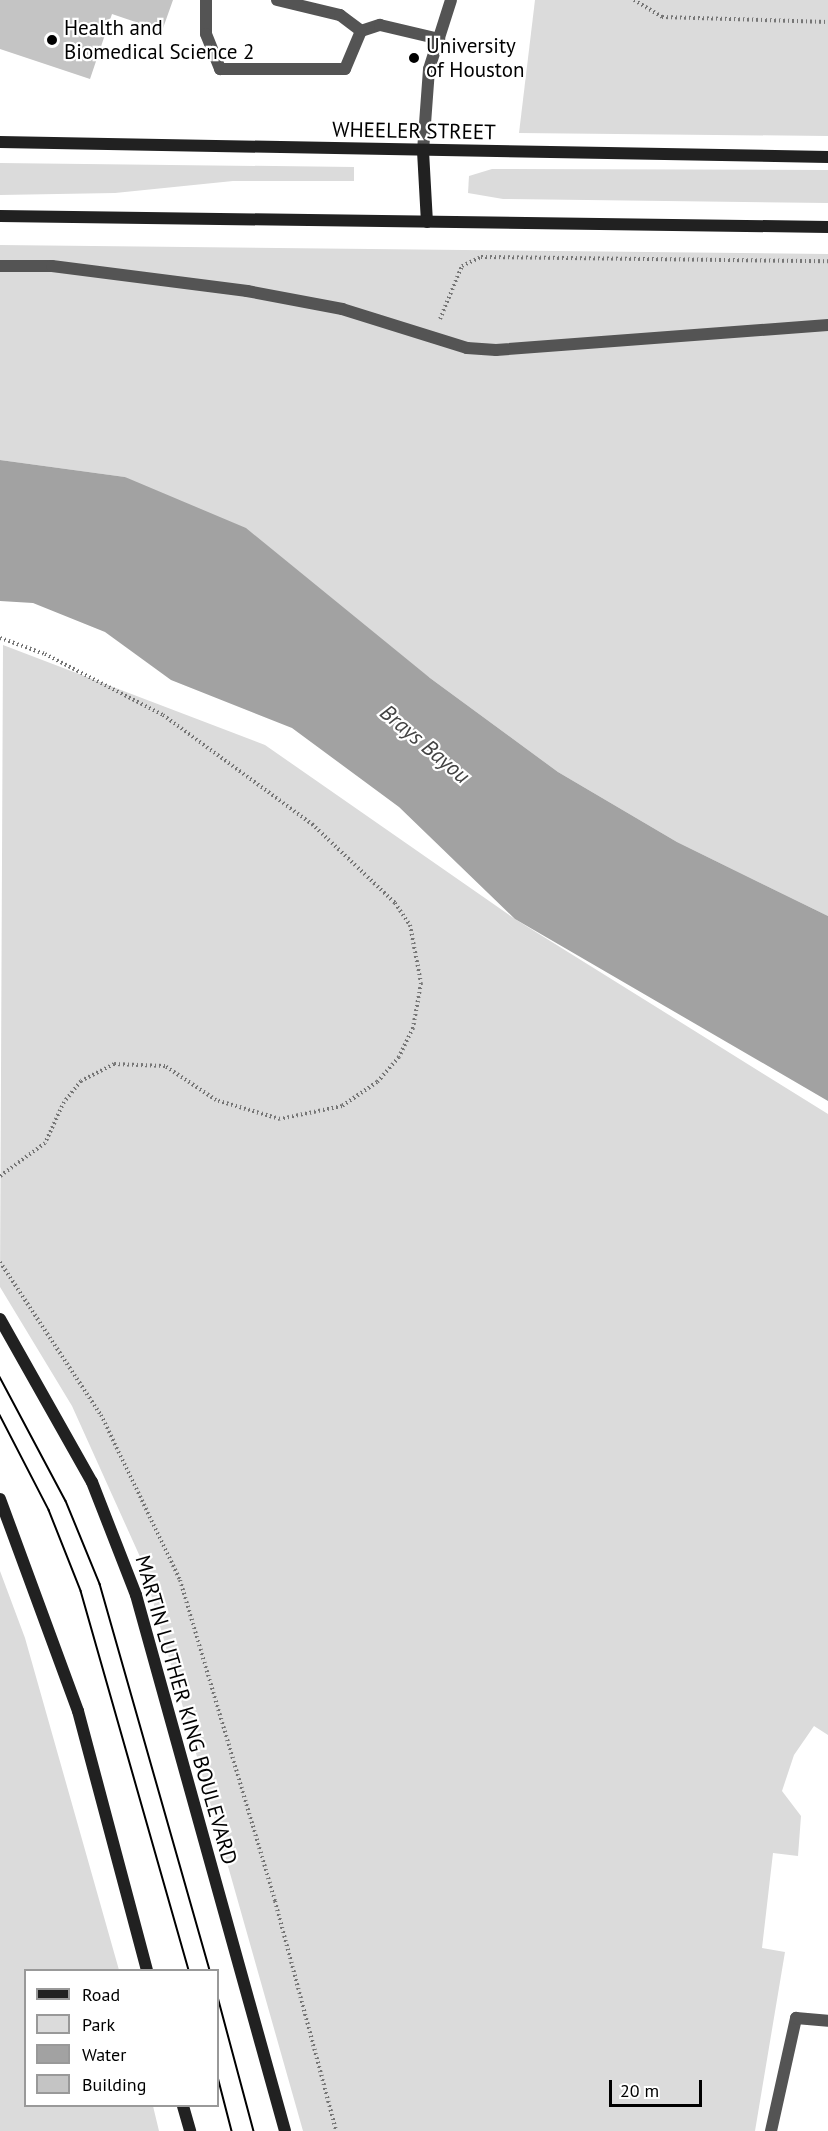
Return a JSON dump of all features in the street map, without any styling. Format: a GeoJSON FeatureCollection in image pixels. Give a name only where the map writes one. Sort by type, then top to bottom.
{"type":"FeatureCollection","features":[{"type":"Feature","properties":{"kind":"main road","name":"WHEELER STREET"},"geometry":{"type":"LineString","coordinates":[[0,142],[828,157]]}},
{"type":"Feature","properties":{"kind":"main road"},"geometry":{"type":"LineString","coordinates":[[423,151],[427,222]]}},
{"type":"Feature","properties":{"kind":"main road"},"geometry":{"type":"LineString","coordinates":[[0,216],[828,227]]}},
{"type":"Feature","properties":{"kind":"main road","name":"MARTIN LUTHER KING BOULEVARD"},"geometry":{"type":"LineString","coordinates":[[0,1319],[92,1482],[136,1594],[285,2131]]}},
{"type":"Feature","properties":{"kind":"main road"},"geometry":{"type":"LineString","coordinates":[[0,1499],[78,1711],[146,1969]]}},
{"type":"Feature","properties":{"kind":"main road"},"geometry":{"type":"LineString","coordinates":[[183,2107],[190,2131]]}},
{"type":"Feature","properties":{"kind":"street"},"geometry":{"type":"LineString","coordinates":[[206,0],[206,34],[220,69],[345,69],[361,31],[380,25],[439,39]]}},
{"type":"Feature","properties":{"kind":"street"},"geometry":{"type":"LineString","coordinates":[[277,0],[340,15],[361,31]]}},
{"type":"Feature","properties":{"kind":"street"},"geometry":{"type":"LineString","coordinates":[[423,151],[429,69],[451,0]]}},
{"type":"Feature","properties":{"kind":"street"},"geometry":{"type":"LineString","coordinates":[[0,266],[52,266],[247,291],[496,350],[828,325]]}},
{"type":"Feature","properties":{"kind":"street"},"geometry":{"type":"LineString","coordinates":[[771,2131],[796,2018],[828,2021]]}},
{"type":"Feature","properties":{"kind":"path"},"geometry":{"type":"LineString","coordinates":[[634,0],[662,17],[828,22]]}},
{"type":"Feature","properties":{"kind":"path"},"geometry":{"type":"LineString","coordinates":[[435,336],[450,285],[462,266],[481,256],[828,261]]}},
{"type":"Feature","properties":{"kind":"path"},"geometry":{"type":"LineString","coordinates":[[0,638],[45,654],[163,715],[312,824],[395,903],[410,925],[421,983],[413,1028],[399,1057],[377,1082],[342,1106],[280,1119],[216,1100],[165,1066],[114,1064],[81,1081],[63,1102],[45,1143],[0,1176]]}},
{"type":"Feature","properties":{"kind":"path"},"geometry":{"type":"LineString","coordinates":[[0,1262],[100,1414],[180,1580],[272,1890],[336,2131]]}},
{"type":"Feature","properties":{"kind":"green space"},"geometry":{"type":"Polygon","coordinates":[[[535,0],[828,0],[828,136],[519,133],[535,0]]]}},
{"type":"Feature","properties":{"kind":"green space"},"geometry":{"type":"Polygon","coordinates":[[[0,163],[354,167],[354,181],[233,181],[115,193],[0,195],[0,163]]]}},
{"type":"Feature","properties":{"kind":"green space"},"geometry":{"type":"Polygon","coordinates":[[[492,169],[828,170],[828,203],[503,199],[468,193],[469,176],[492,169]]]}},
{"type":"Feature","properties":{"kind":"green space"},"geometry":{"type":"Polygon","coordinates":[[[0,245],[828,254],[828,916],[677,842],[558,772],[430,678],[125,477],[0,460],[0,245]]]}},
{"type":"Feature","properties":{"kind":"green space"},"geometry":{"type":"Polygon","coordinates":[[[3,645],[265,745],[515,919],[828,1114],[828,1735],[814,1726],[794,1755],[782,1791],[801,1816],[798,1856],[773,1853],[762,1948],[785,1952],[755,2131],[303,2131],[141,1559],[72,1406],[0,1287],[3,645]]]}},
{"type":"Feature","properties":{"kind":"green space"},"geometry":{"type":"Polygon","coordinates":[[[0,1571],[25,1638],[119,1969],[24,1969],[24,2107],[153,2107],[159,2131],[0,2131],[0,1571]]]}},
{"type":"Feature","properties":{"kind":"water","name":"Brays Bayou"},"geometry":{"type":"Polygon","coordinates":[[[0,460],[125,477],[246,528],[430,678],[558,772],[677,842],[828,916],[828,1101],[515,919],[399,807],[292,728],[171,680],[105,632],[33,603],[0,601],[0,460]]]}},
{"type":"Feature","properties":{"kind":"building","name":"Health and Biomedical Science 2"},"geometry":{"type":"Polygon","coordinates":[[[0,0],[173,0],[162,31],[112,14],[90,79],[0,49],[0,0]]]}},
{"type":"Feature","properties":{"kind":"tram line"},"geometry":{"type":"LineString","coordinates":[[0,1377],[66,1501],[100,1584],[210,1969]]}},
{"type":"Feature","properties":{"kind":"tram line"},"geometry":{"type":"LineString","coordinates":[[0,1415],[49,1510],[81,1591],[189,1969]]}},
{"type":"Feature","properties":{"kind":"tram line"},"geometry":{"type":"LineString","coordinates":[[219,2001],[254,2131]]}},
{"type":"Feature","properties":{"kind":"tram line"},"geometry":{"type":"LineString","coordinates":[[219,2081],[232,2131]]}},
{"type":"Feature","properties":{"kind":"place","name":"Health and Biomedical Science 2"},"geometry":{"type":"Point","coordinates":[52,40]}},
{"type":"Feature","properties":{"kind":"place","name":"University of Houston"},"geometry":{"type":"Point","coordinates":[414,58]}}]}
